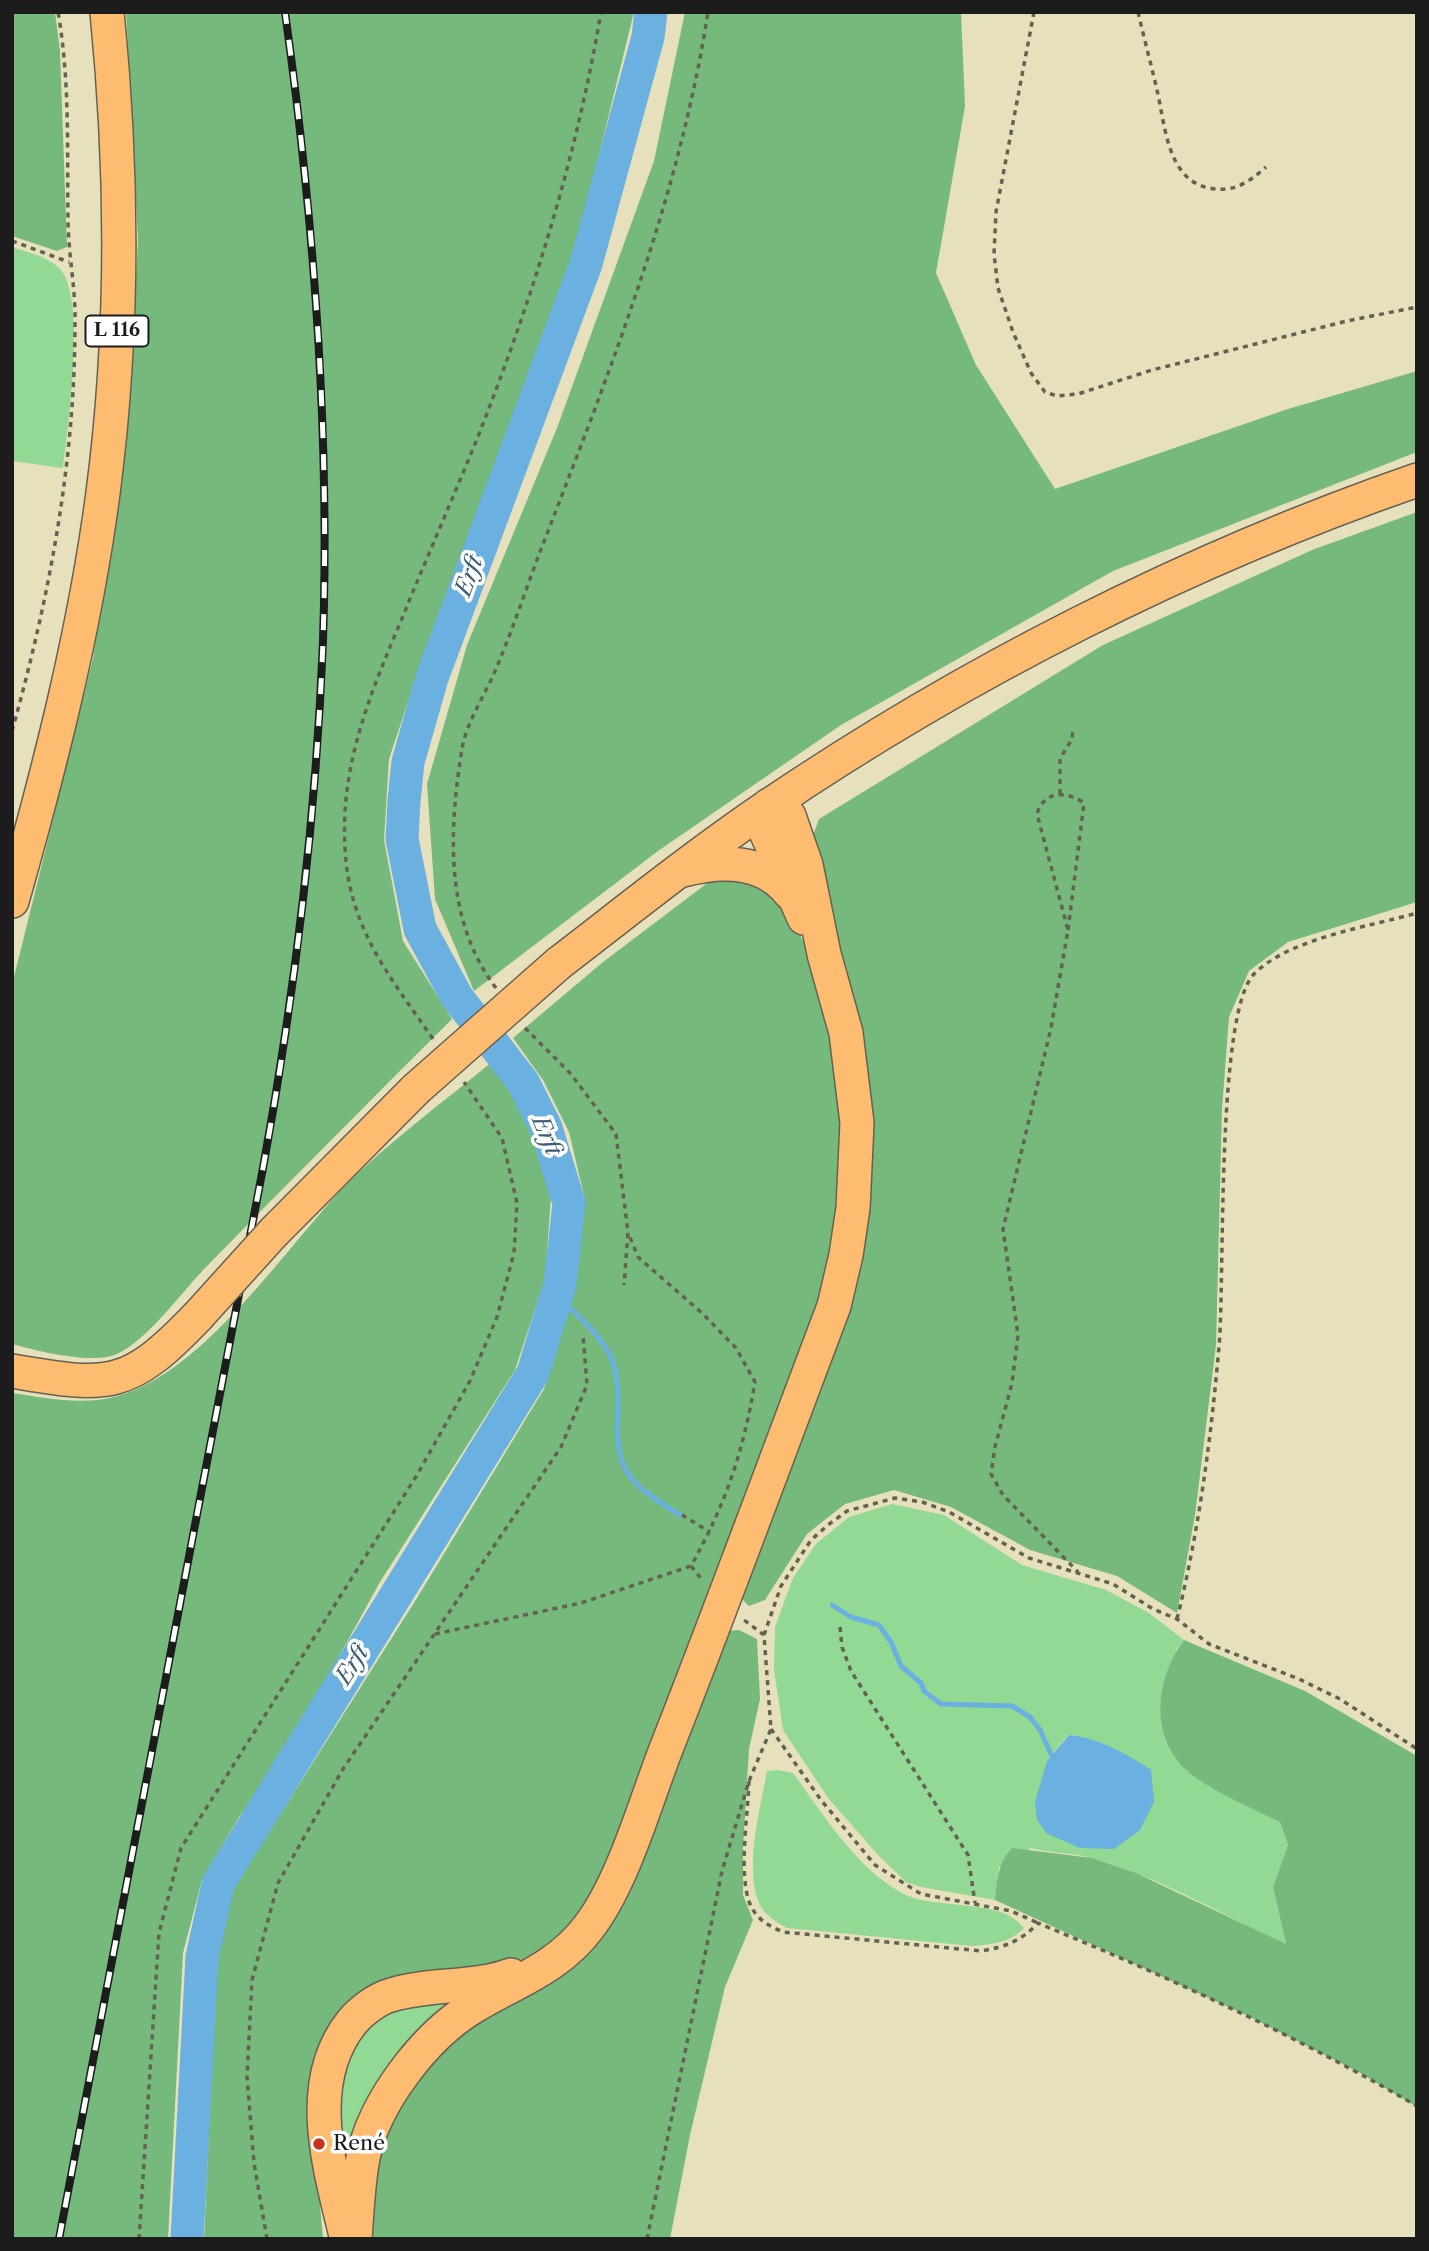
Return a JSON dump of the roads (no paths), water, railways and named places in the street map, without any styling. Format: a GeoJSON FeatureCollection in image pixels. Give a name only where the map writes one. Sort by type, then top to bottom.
{"type":"FeatureCollection","features":[{"type":"Feature","properties":{"kind":"main road","name":"L 116"},"geometry":{"type":"LineString","coordinates":[[12,901],[75,648],[97,530],[109,439],[120,247],[107,12]]}},
{"type":"Feature","properties":{"kind":"main road"},"geometry":{"type":"LineString","coordinates":[[12,1371],[77,1381],[118,1377],[150,1362],[198,1316],[274,1232],[416,1089],[559,963],[677,872],[769,806],[954,693],[1077,626],[1248,547],[1417,480]]}},
{"type":"Feature","properties":{"kind":"main road"},"geometry":{"type":"LineString","coordinates":[[769,806],[766,832],[791,893],[824,954]]}},
{"type":"Feature","properties":{"kind":"main road"},"geometry":{"type":"LineString","coordinates":[[355,2239],[363,2156],[384,2104],[413,2061],[443,2028],[473,2007],[528,1979],[556,1959],[590,1927],[614,1882],[723,1604],[834,1307],[853,1208],[857,1123],[846,1033],[824,954],[806,865],[789,816],[769,806]]}},
{"type":"Feature","properties":{"kind":"main road"},"geometry":{"type":"LineString","coordinates":[[677,872],[709,865],[745,865],[773,876],[791,893]]}},
{"type":"Feature","properties":{"kind":"main road"},"geometry":{"type":"LineString","coordinates":[[346,2239],[330,2166],[323,2103],[327,2065],[340,2037],[359,2014],[387,1996],[413,1989],[507,1977],[556,1959]]}},
{"type":"Feature","properties":{"kind":"water"},"geometry":{"type":"Polygon","coordinates":[[[1069,1735],[1101,1743],[1151,1770],[1154,1802],[1140,1830],[1114,1849],[1080,1848],[1046,1833],[1037,1820],[1035,1802],[1047,1761],[1069,1735]]]}},
{"type":"Feature","properties":{"kind":"waterway","name":"Erft"},"geometry":{"type":"LineString","coordinates":[[187,2239],[202,1957],[218,1884],[533,1373],[560,1284],[569,1203],[546,1128],[523,1082],[457,997],[420,929],[402,839],[404,801],[408,762],[432,678],[586,264],[648,37],[651,12]]}},
{"type":"Feature","properties":{"kind":"waterway"},"geometry":{"type":"LineString","coordinates":[[557,1295],[595,1333],[612,1360],[617,1384],[619,1448],[628,1473],[648,1494],[680,1515]]}},
{"type":"Feature","properties":{"kind":"waterway"},"geometry":{"type":"LineString","coordinates":[[832,1605],[851,1617],[879,1625],[891,1642],[901,1666],[921,1683],[924,1691],[941,1704],[1012,1706],[1030,1717],[1040,1730],[1051,1754]]}},
{"type":"Feature","properties":{"kind":"railway"},"geometry":{"type":"LineString","coordinates":[[59,2239],[263,1168],[285,1037],[309,839],[323,641],[325,562],[322,404],[312,247],[285,12]]}},
{"type":"Feature","properties":{"kind":"place","name":"René"},"geometry":{"type":"Point","coordinates":[319,2144]}}]}
